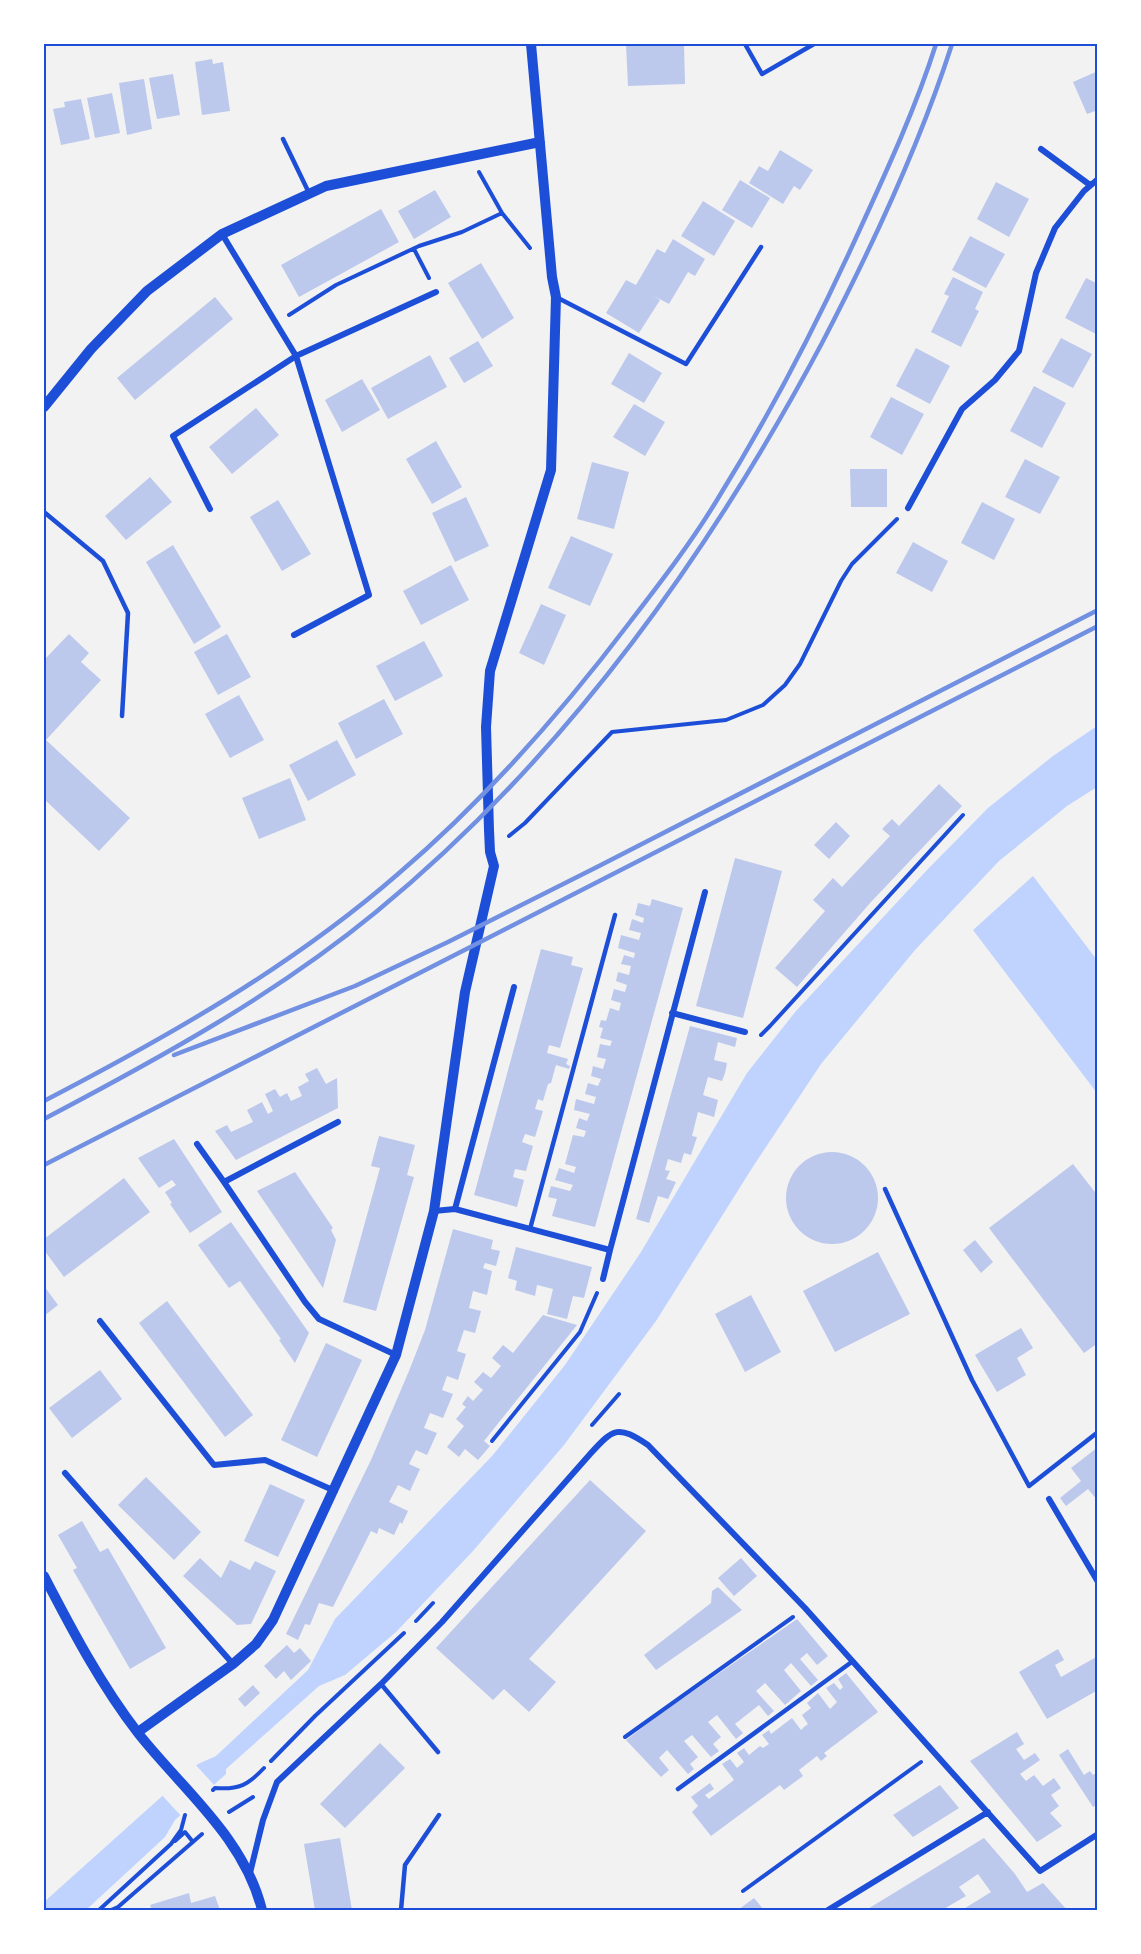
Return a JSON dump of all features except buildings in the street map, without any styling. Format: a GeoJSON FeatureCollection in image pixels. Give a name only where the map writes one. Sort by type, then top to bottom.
{"type":"FeatureCollection","features":[{"type":"Feature","properties":{"kind":"street"},"geometry":{"type":"LineString","coordinates":[[138,1732],[233,1664],[256,1644],[273,1620],[396,1355],[434,1211],[465,992],[494,866],[490,852],[486,727],[490,670],[551,470],[555,297],[531,44]]}},
{"type":"Feature","properties":{"kind":"street"},"geometry":{"type":"LineString","coordinates":[[44,406],[91,349],[147,291],[222,234],[326,186],[540,142]]}},
{"type":"Feature","properties":{"kind":"street"},"geometry":{"type":"LineString","coordinates":[[1041,149],[1090,185]]}},
{"type":"Feature","properties":{"kind":"street"},"geometry":{"type":"LineString","coordinates":[[908,508],[962,409],[994,380],[1019,351],[1036,273],[1055,228],[1090,185],[1098,179]]}},
{"type":"Feature","properties":{"kind":"street"},"geometry":{"type":"LineString","coordinates":[[222,234],[296,356],[369,595],[294,635]]}},
{"type":"Feature","properties":{"kind":"street"},"geometry":{"type":"LineString","coordinates":[[210,509],[173,436],[296,356],[436,292]]}},
{"type":"Feature","properties":{"kind":"street"},"geometry":{"type":"LineString","coordinates":[[603,1279],[705,892]]}},
{"type":"Feature","properties":{"kind":"street"},"geometry":{"type":"LineString","coordinates":[[455,1209],[514,987]]}},
{"type":"Feature","properties":{"kind":"street"},"geometry":{"type":"LineString","coordinates":[[672,1013],[746,1032]]}},
{"type":"Feature","properties":{"kind":"street"},"geometry":{"type":"LineString","coordinates":[[224,1182],[338,1122]]}},
{"type":"Feature","properties":{"kind":"street"},"geometry":{"type":"LineString","coordinates":[[197,1144],[319,1319],[396,1355]]}},
{"type":"Feature","properties":{"kind":"street"},"geometry":{"type":"LineString","coordinates":[[434,1211],[455,1209],[610,1250]]}},
{"type":"Feature","properties":{"kind":"street"},"geometry":{"type":"LineString","coordinates":[[100,1321],[214,1465],[265,1460],[334,1491]]}},
{"type":"Feature","properties":{"kind":"street"},"geometry":{"type":"LineString","coordinates":[[250,1873],[263,1820],[277,1782],[381,1684],[442,1622],[591,1453],[611,1433],[619,1431],[630,1433],[648,1445],[806,1608],[1040,1871],[1098,1834]]}},
{"type":"Feature","properties":{"kind":"street"},"geometry":{"type":"LineString","coordinates":[[65,1473],[233,1664]]}},
{"type":"Feature","properties":{"kind":"street"},"geometry":{"type":"LineString","coordinates":[[1049,1499],[1098,1582]]}},
{"type":"Feature","properties":{"kind":"street"},"geometry":{"type":"LineString","coordinates":[[44,1579],[104,1685],[138,1732],[214,1819],[235,1847],[250,1873],[262,1911]]}},
{"type":"Feature","properties":{"kind":"street"},"geometry":{"type":"LineString","coordinates":[[828,1911],[988,1812]]}},
{"type":"Feature","properties":{"kind":"lane"},"geometry":{"type":"LineString","coordinates":[[745,44],[762,74],[814,44]]}},
{"type":"Feature","properties":{"kind":"lane"},"geometry":{"type":"LineString","coordinates":[[283,139],[309,194]]}},
{"type":"Feature","properties":{"kind":"lane"},"geometry":{"type":"LineString","coordinates":[[555,297],[686,364],[761,247]]}},
{"type":"Feature","properties":{"kind":"lane"},"geometry":{"type":"LineString","coordinates":[[44,512],[103,561],[128,613],[122,716]]}},
{"type":"Feature","properties":{"kind":"lane"},"geometry":{"type":"LineString","coordinates":[[530,1229],[615,915]]}},
{"type":"Feature","properties":{"kind":"lane"},"geometry":{"type":"LineString","coordinates":[[885,1189],[972,1380],[1029,1486],[1098,1432]]}},
{"type":"Feature","properties":{"kind":"lane"},"geometry":{"type":"LineString","coordinates":[[678,1789],[853,1661]]}},
{"type":"Feature","properties":{"kind":"lane"},"geometry":{"type":"LineString","coordinates":[[381,1684],[438,1752]]}},
{"type":"Feature","properties":{"kind":"lane"},"geometry":{"type":"LineString","coordinates":[[401,1911],[405,1865],[439,1815]]}},
{"type":"Feature","properties":{"kind":"path"},"geometry":{"type":"LineString","coordinates":[[470,157],[502,213],[531,250]]}},
{"type":"Feature","properties":{"kind":"path"},"geometry":{"type":"LineString","coordinates":[[275,323],[336,285],[414,249],[462,232],[502,213]]}},
{"type":"Feature","properties":{"kind":"path"},"geometry":{"type":"LineString","coordinates":[[414,249],[436,292]]}},
{"type":"Feature","properties":{"kind":"path"},"geometry":{"type":"LineString","coordinates":[[490,852],[525,822],[612,732],[726,720],[763,705],[785,685],[801,664],[841,581],[852,564],[908,508]]}},
{"type":"Feature","properties":{"kind":"path"},"geometry":{"type":"LineString","coordinates":[[746,1032],[763,1035],[963,815]]}},
{"type":"Feature","properties":{"kind":"path"},"geometry":{"type":"LineString","coordinates":[[492,1441],[580,1332],[603,1279]]}},
{"type":"Feature","properties":{"kind":"path"},"geometry":{"type":"LineString","coordinates":[[589,1429],[619,1394]]}},
{"type":"Feature","properties":{"kind":"path"},"geometry":{"type":"LineString","coordinates":[[413,1624],[435,1600]]}},
{"type":"Feature","properties":{"kind":"path"},"geometry":{"type":"LineString","coordinates":[[625,1737],[806,1608]]}},
{"type":"Feature","properties":{"kind":"path"},"geometry":{"type":"LineString","coordinates":[[290,1742],[406,1631]]}},
{"type":"Feature","properties":{"kind":"path"},"geometry":{"type":"LineString","coordinates":[[743,1891],[934,1753]]}},
{"type":"Feature","properties":{"kind":"path"},"geometry":{"type":"LineString","coordinates":[[111,1911],[194,1842],[214,1819],[277,1782]]}},
{"type":"Feature","properties":{"kind":"path"},"geometry":{"type":"LineString","coordinates":[[226,1788],[248,1784]]}},
{"type":"Feature","properties":{"kind":"path"},"geometry":{"type":"LineString","coordinates":[[171,1844],[180,1830],[183,1817],[190,1811]]}},
{"type":"Feature","properties":{"kind":"path"},"geometry":{"type":"LineString","coordinates":[[99,1911],[185,1832],[194,1842]]}},
{"type":"Feature","properties":{"kind":"water"},"geometry":{"type":"Polygon","coordinates":[[[1097,726],[1097,787],[1067,806],[999,861],[915,950],[821,1064],[754,1165],[656,1321],[564,1445],[473,1551],[396,1632],[345,1675],[319,1686],[226,1769],[226,1774],[175,1820],[165,1837],[86,1910],[44,1910],[44,1902],[198,1764],[216,1756],[308,1670],[335,1619],[493,1455],[565,1365],[641,1252],[747,1073],[796,1011],[988,808],[1053,756],[1097,726]]]}},
{"type":"Feature","properties":{"kind":"water"},"geometry":{"type":"Polygon","coordinates":[[[1033,876],[1097,960],[1097,1093],[973,930],[1033,876]]]}},
{"type":"Feature","properties":{"kind":"pier"},"geometry":{"type":"Polygon","coordinates":[[[194,1763],[216,1787],[182,1817],[160,1793],[194,1763]]]}},
{"type":"Feature","properties":{"kind":"railway"},"geometry":{"type":"LineString","coordinates":[[44,1101],[228,998],[272,970],[357,908],[430,846],[461,816],[521,754],[577,689],[675,563],[707,516],[756,434],[811,333],[844,264],[901,137],[936,44]]}},
{"type":"Feature","properties":{"kind":"railway"},"geometry":{"type":"LineString","coordinates":[[44,1119],[216,1024],[298,971],[337,942],[376,912],[444,852],[509,788],[570,721],[627,650],[680,576],[731,501],[778,423],[859,270],[910,159],[952,44]]}},
{"type":"Feature","properties":{"kind":"railway"},"geometry":{"type":"LineString","coordinates":[[174,1055],[355,986],[448,942],[1098,610]]}},
{"type":"Feature","properties":{"kind":"railway"},"geometry":{"type":"LineString","coordinates":[[44,1165],[1098,626]]}}]}
